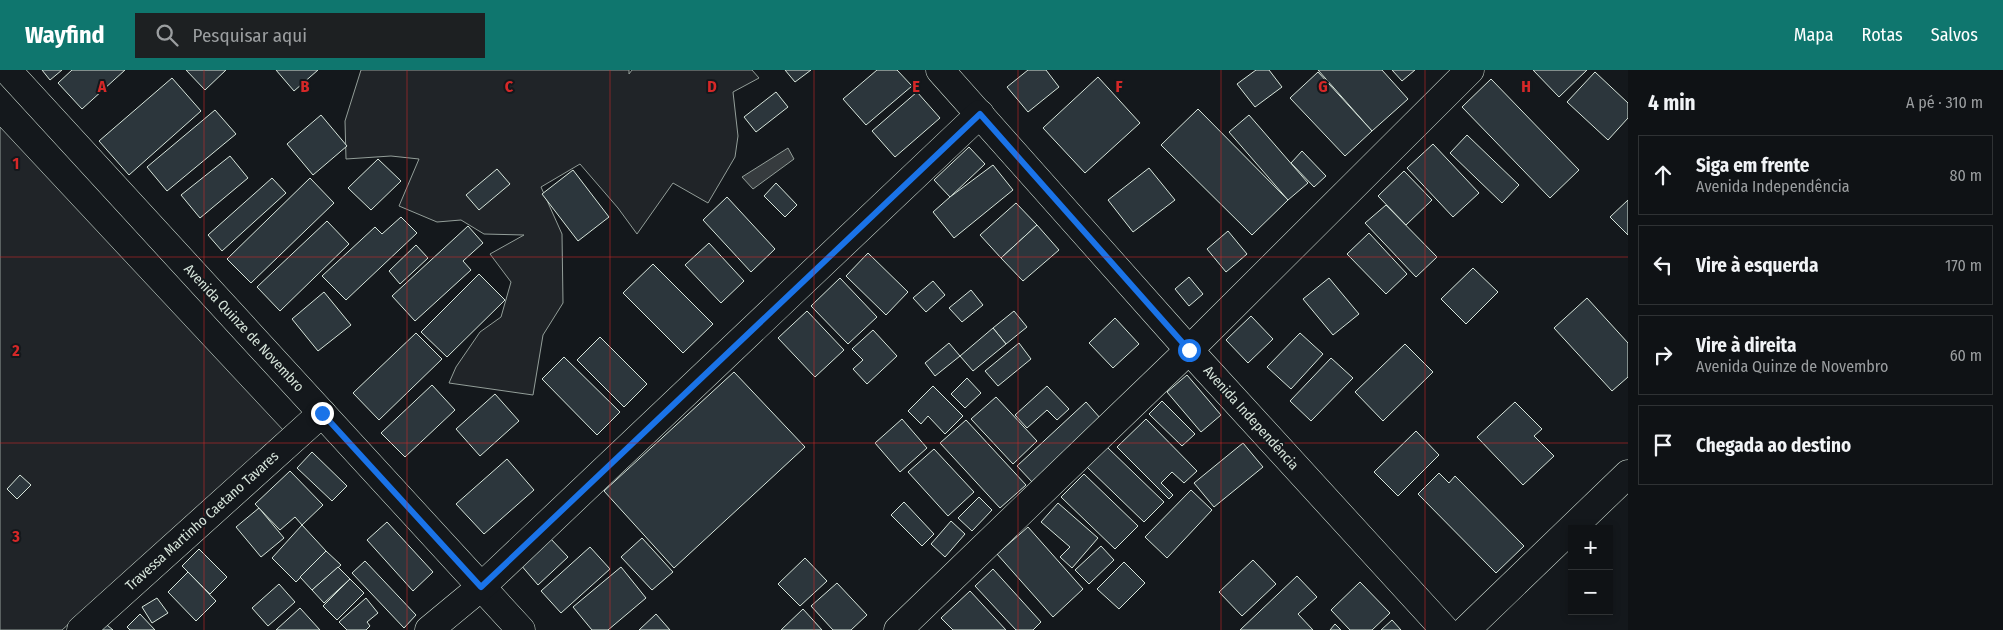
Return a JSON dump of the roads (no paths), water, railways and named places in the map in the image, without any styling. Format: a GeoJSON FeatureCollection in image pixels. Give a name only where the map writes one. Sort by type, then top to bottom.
{"type":"FeatureCollection","features":[{"type":"Feature","properties":{"kind":"street","name":"Avenida Quinze de Novembro"},"geometry":{"type":"LineString","coordinates":[[7,70],[521,630]]}},
{"type":"Feature","properties":{"kind":"street","name":"Avenida Independência"},"geometry":{"type":"LineString","coordinates":[[940,70],[1189,350],[1445,630]]}},
{"type":"Feature","properties":{"kind":"street"},"geometry":{"type":"LineString","coordinates":[[898,630],[1189,350],[1470,70]]}},
{"type":"Feature","properties":{"kind":"street"},"geometry":{"type":"LineString","coordinates":[[429,630],[481,587],[980,114]]}},
{"type":"Feature","properties":{"kind":"street","name":"Travessa Martinho Caetano Tavares"},"geometry":{"type":"LineString","coordinates":[[81,630],[322,413]]}},
{"type":"Feature","properties":{"kind":"street"},"geometry":{"type":"LineString","coordinates":[[1466,630],[1628,474]]}}]}
